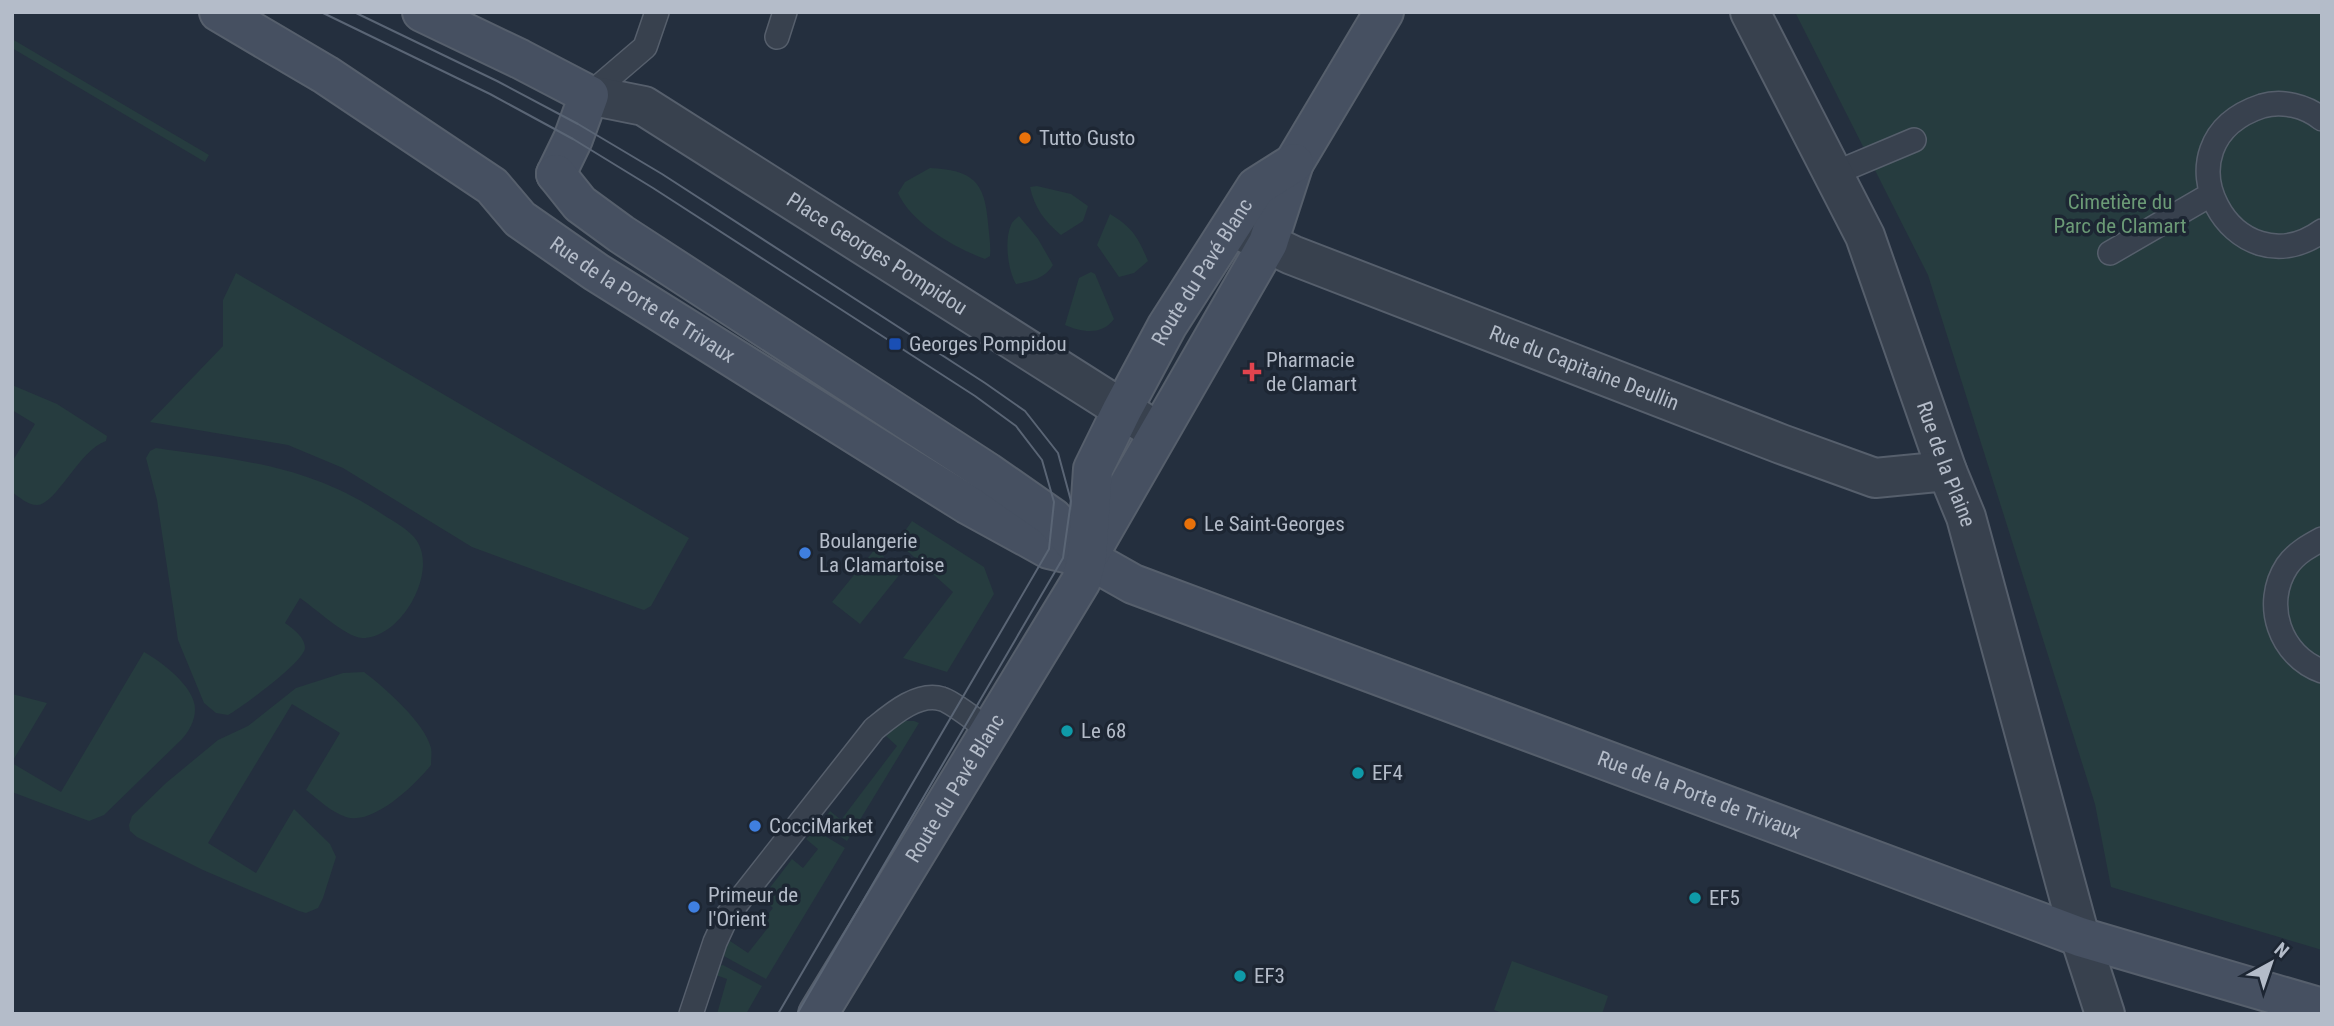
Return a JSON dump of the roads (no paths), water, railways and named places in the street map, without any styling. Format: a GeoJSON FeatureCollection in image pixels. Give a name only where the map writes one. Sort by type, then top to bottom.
{"type":"FeatureCollection","features":[{"type":"Feature","properties":{"kind":"street","name":"Rue de la Porte de Trivaux"},"geometry":{"type":"LineString","coordinates":[[219,12],[326,75],[492,186],[520,219],[596,272],[967,504],[1049,549],[1087,558],[1133,584],[2081,937],[2322,1008]]}},
{"type":"Feature","properties":{"kind":"street"},"geometry":{"type":"LineString","coordinates":[[422,12],[589,95],[556,174],[492,186]]}},
{"type":"Feature","properties":{"kind":"street","name":"Route du Pavé Blanc"},"geometry":{"type":"LineString","coordinates":[[1087,558],[1268,243],[1294,163],[1384,12]]}},
{"type":"Feature","properties":{"kind":"street","name":"Rue de la Plaine"},"geometry":{"type":"LineString","coordinates":[[1750,12],[1865,236],[1947,471],[1966,517],[2081,937],[2105,1014]]}},
{"type":"Feature","properties":{"kind":"street","name":"Place Georges Pompidou"},"geometry":{"type":"LineString","coordinates":[[589,95],[644,106],[1158,432]]}},
{"type":"Feature","properties":{"kind":"street","name":"Route du Pavé Blanc"},"geometry":{"type":"LineString","coordinates":[[818,1014],[988,729],[1081,580],[1087,558],[1093,469],[1167,326],[1229,225],[1256,187],[1294,163]]}},
{"type":"Feature","properties":{"kind":"street","name":"Rue de la Porte de Trivaux"},"geometry":{"type":"LineString","coordinates":[[556,174],[580,204],[621,234],[987,472],[1053,518],[1087,558]]}},
{"type":"Feature","properties":{"kind":"street","name":"Rue du Capitaine Deullin"},"geometry":{"type":"LineString","coordinates":[[1229,225],[1292,255],[1875,478],[1947,471]]}},
{"type":"Feature","properties":{"kind":"lane"},"geometry":{"type":"LineString","coordinates":[[589,95],[645,47],[657,12]]}},
{"type":"Feature","properties":{"kind":"lane"},"geometry":{"type":"LineString","coordinates":[[777,37],[785,12]]}},
{"type":"Feature","properties":{"kind":"lane"},"geometry":{"type":"LineString","coordinates":[[2322,119],[2315,113],[2292,104],[2269,104],[2245,112],[2226,127],[2213,147],[2208,170],[2210,195],[2220,215],[2236,231],[2255,242],[2277,246],[2300,243],[2322,231]]}},
{"type":"Feature","properties":{"kind":"lane"},"geometry":{"type":"LineString","coordinates":[[1833,174],[1914,140]]}},
{"type":"Feature","properties":{"kind":"lane"},"geometry":{"type":"LineString","coordinates":[[2110,253],[2210,195]]}},
{"type":"Feature","properties":{"kind":"lane"},"geometry":{"type":"LineString","coordinates":[[2322,539],[2303,549],[2287,566],[2278,586],[2276,608],[2280,630],[2292,651],[2311,667],[2322,671]]}},
{"type":"Feature","properties":{"kind":"lane"},"geometry":{"type":"LineString","coordinates":[[691,1014],[715,942],[727,916],[874,729],[898,709],[919,700],[941,698],[988,729]]}},
{"type":"Feature","properties":{"kind":"tram line"},"geometry":{"type":"LineString","coordinates":[[321,12],[490,94],[573,139],[653,188],[975,396],[1016,426],[1042,460],[1054,502],[1049,549],[778,1014]]}},
{"type":"Feature","properties":{"kind":"tram line"},"geometry":{"type":"LineString","coordinates":[[354,12],[497,81],[578,124],[662,174],[1025,411],[1058,453],[1071,501],[1063,558],[797,1014]]}},
{"type":"Feature","properties":{"kind":"place","name":"Tutto Gusto"},"geometry":{"type":"Point","coordinates":[1025,138]}},
{"type":"Feature","properties":{"kind":"place","name":"Georges Pompidou"},"geometry":{"type":"Point","coordinates":[895,344]}},
{"type":"Feature","properties":{"kind":"place","name":"Pharmacie de Clamart"},"geometry":{"type":"Point","coordinates":[1252,372]}},
{"type":"Feature","properties":{"kind":"place","name":"Le Saint-Georges"},"geometry":{"type":"Point","coordinates":[1190,524]}},
{"type":"Feature","properties":{"kind":"place","name":"Boulangerie La Clamartoise"},"geometry":{"type":"Point","coordinates":[805,553]}},
{"type":"Feature","properties":{"kind":"place","name":"Le 68"},"geometry":{"type":"Point","coordinates":[1067,731]}},
{"type":"Feature","properties":{"kind":"place","name":"EF4"},"geometry":{"type":"Point","coordinates":[1358,773]}},
{"type":"Feature","properties":{"kind":"place","name":"CocciMarket"},"geometry":{"type":"Point","coordinates":[755,826]}},
{"type":"Feature","properties":{"kind":"place","name":"EF5"},"geometry":{"type":"Point","coordinates":[1695,898]}},
{"type":"Feature","properties":{"kind":"place","name":"Primeur de l'Orient"},"geometry":{"type":"Point","coordinates":[694,907]}},
{"type":"Feature","properties":{"kind":"place","name":"EF3"},"geometry":{"type":"Point","coordinates":[1240,976]}},
{"type":"Feature","properties":{"kind":"park label","name":"Cimetière du Parc de Clamart"},"geometry":{"type":"Point","coordinates":[2120,214]}}]}
